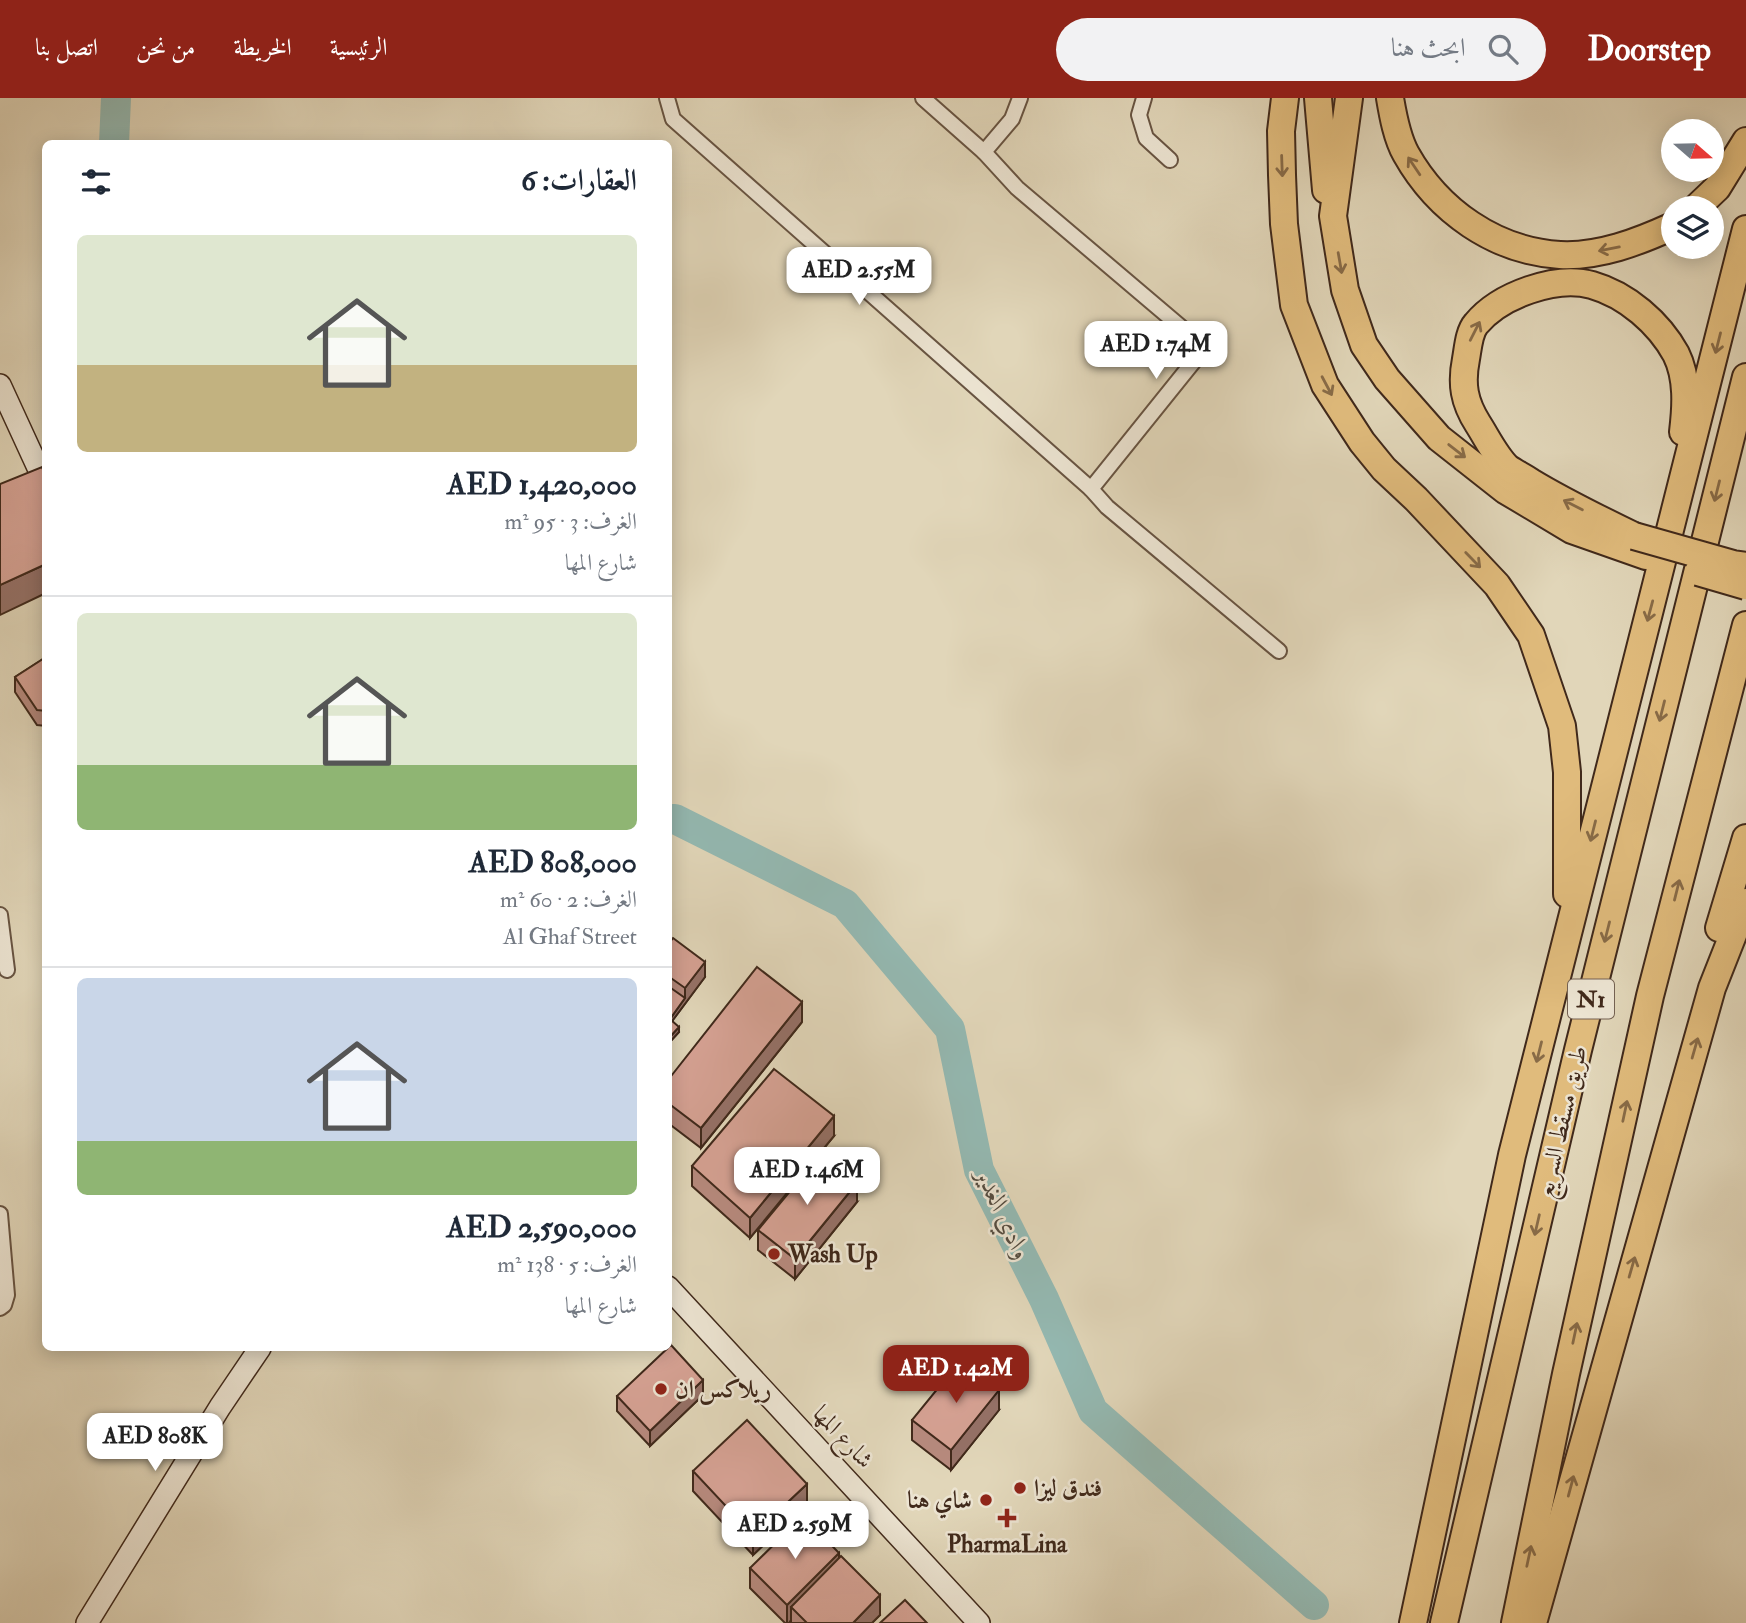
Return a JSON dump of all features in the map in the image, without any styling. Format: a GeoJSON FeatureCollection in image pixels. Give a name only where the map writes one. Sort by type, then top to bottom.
{"type":"FeatureCollection","features":[{"type":"Feature","properties":{"kind":"highway"},"geometry":{"type":"LineString","coordinates":[[1285,98],[1281,131],[1288,265],[1294,305],[1325,385],[1362,442],[1384,469],[1497,585],[1531,635],[1553,697],[1562,726],[1567,772],[1567,936]]}},
{"type":"Feature","properties":{"kind":"highway"},"geometry":{"type":"LineString","coordinates":[[1318,98],[1326,189],[1345,290],[1364,345],[1387,379],[1439,438],[1505,489],[1573,530],[1746,566]]}},
{"type":"Feature","properties":{"kind":"highway"},"geometry":{"type":"LineString","coordinates":[[1333,216],[1349,98]]}},
{"type":"Feature","properties":{"kind":"highway"},"geometry":{"type":"LineString","coordinates":[[1390,98],[1405,152],[1423,178],[1447,206],[1471,226],[1496,239],[1525,250],[1562,255],[1587,254],[1620,247],[1661,231]]}},
{"type":"Feature","properties":{"kind":"highway"},"geometry":{"type":"LineString","coordinates":[[1709,196],[1717,188],[1746,141]]}},
{"type":"Feature","properties":{"kind":"highway"},"geometry":{"type":"LineString","coordinates":[[1413,1623],[1512,1155],[1746,229]]}},
{"type":"Feature","properties":{"kind":"highway"},"geometry":{"type":"LineString","coordinates":[[1674,518],[1686,403],[1683,377],[1676,355],[1656,324],[1632,305],[1594,285],[1577,282],[1527,290],[1498,304],[1475,325],[1463,374],[1464,395],[1471,413],[1507,467],[1640,546],[1746,586]]}},
{"type":"Feature","properties":{"kind":"highway","name":"طريق مسقط السريع"},"geometry":{"type":"LineString","coordinates":[[1444,1623],[1578,1050],[1746,377]]}},
{"type":"Feature","properties":{"kind":"highway","name":"N1"},"geometry":{"type":"LineString","coordinates":[[1515,1623],[1566,1374],[1650,996],[1746,625]]}},
{"type":"Feature","properties":{"kind":"highway"},"geometry":{"type":"LineString","coordinates":[[1712,988],[1712,953],[1746,838]]}},
{"type":"Feature","properties":{"kind":"highway"},"geometry":{"type":"LineString","coordinates":[[1533,1623],[1712,988],[1746,902]]}},
{"type":"Feature","properties":{"kind":"street"},"geometry":{"type":"LineString","coordinates":[[667,98],[673,119],[1091,489],[1107,507],[1279,651]]}},
{"type":"Feature","properties":{"kind":"street"},"geometry":{"type":"LineString","coordinates":[[923,98],[984,152],[1017,188],[1195,339],[1194,361],[1091,489]]}},
{"type":"Feature","properties":{"kind":"street"},"geometry":{"type":"LineString","coordinates":[[984,152],[1012,119],[1020,98]]}},
{"type":"Feature","properties":{"kind":"street"},"geometry":{"type":"LineString","coordinates":[[1144,98],[1139,115],[1146,138],[1170,160]]}},
{"type":"Feature","properties":{"kind":"street"},"geometry":{"type":"LineString","coordinates":[[0,385],[42,476]]}},
{"type":"Feature","properties":{"kind":"street"},"geometry":{"type":"LineString","coordinates":[[0,915],[7,970]]}},
{"type":"Feature","properties":{"kind":"street"},"geometry":{"type":"LineString","coordinates":[[0,1214],[7,1295],[0,1308]]}},
{"type":"Feature","properties":{"kind":"street","name":"شارع المها"},"geometry":{"type":"LineString","coordinates":[[672,1291],[979,1623]]}},
{"type":"Feature","properties":{"kind":"street"},"geometry":{"type":"LineString","coordinates":[[88,1623],[220,1407],[258,1351]]}},
{"type":"Feature","properties":{"kind":"building"},"geometry":{"type":"Polygon","coordinates":[[[42,467],[42,566],[0,585],[0,484],[42,467]]]}},
{"type":"Feature","properties":{"kind":"building"},"geometry":{"type":"Polygon","coordinates":[[[42,660],[42,711],[37,710],[15,677],[42,660]]]}},
{"type":"Feature","properties":{"kind":"building"},"geometry":{"type":"Polygon","coordinates":[[[672,939],[705,962],[685,988],[672,979],[672,939]]]}},
{"type":"Feature","properties":{"kind":"building"},"geometry":{"type":"Polygon","coordinates":[[[757,967],[802,1002],[701,1128],[672,1106],[672,1075],[757,967]]]}},
{"type":"Feature","properties":{"kind":"building"},"geometry":{"type":"Polygon","coordinates":[[[672,989],[685,998],[672,1016],[672,989]]]}},
{"type":"Feature","properties":{"kind":"building"},"geometry":{"type":"Polygon","coordinates":[[[672,1021],[679,1027],[672,1035],[672,1021]]]}},
{"type":"Feature","properties":{"kind":"building"},"geometry":{"type":"Polygon","coordinates":[[[774,1069],[834,1116],[750,1218],[692,1166],[774,1069]]]}},
{"type":"Feature","properties":{"kind":"building"},"geometry":{"type":"Polygon","coordinates":[[[820,1155],[857,1183],[795,1259],[758,1230],[820,1155]]]}},
{"type":"Feature","properties":{"kind":"building"},"geometry":{"type":"Polygon","coordinates":[[[672,1346],[703,1380],[650,1431],[617,1396],[665,1351],[672,1351],[672,1346]]]}},
{"type":"Feature","properties":{"kind":"building"},"geometry":{"type":"Polygon","coordinates":[[[961,1360],[999,1390],[951,1450],[912,1420],[961,1360]]]}},
{"type":"Feature","properties":{"kind":"building"},"geometry":{"type":"Polygon","coordinates":[[[747,1420],[807,1484],[753,1535],[693,1471],[747,1420]]]}},
{"type":"Feature","properties":{"kind":"building"},"geometry":{"type":"Polygon","coordinates":[[[803,1516],[839,1553],[787,1605],[750,1568],[803,1516]]]}},
{"type":"Feature","properties":{"kind":"building"},"geometry":{"type":"Polygon","coordinates":[[[841,1556],[880,1595],[853,1623],[807,1623],[791,1607],[841,1556]]]}},
{"type":"Feature","properties":{"kind":"building"},"geometry":{"type":"Polygon","coordinates":[[[905,1600],[927,1623],[880,1623],[905,1600]]]}},
{"type":"Feature","properties":{"kind":"waterway","name":"وادي الغدير"},"geometry":{"type":"LineString","coordinates":[[114,140],[116,98]]}},
{"type":"Feature","properties":{"kind":"waterway","name":"وادي الغدير"},"geometry":{"type":"LineString","coordinates":[[672,819],[845,904],[950,1029],[979,1170],[1044,1299],[1093,1411],[1314,1605]]}},
{"type":"Feature","properties":{"kind":"place","name":"Wash Up"},"geometry":{"type":"Point","coordinates":[774,1254]}},
{"type":"Feature","properties":{"kind":"place","name":"ريلاكس ان"},"geometry":{"type":"Point","coordinates":[661,1389]}},
{"type":"Feature","properties":{"kind":"place","name":"فندق ليزا"},"geometry":{"type":"Point","coordinates":[1020,1488]}},
{"type":"Feature","properties":{"kind":"place","name":"شاي هنا"},"geometry":{"type":"Point","coordinates":[986,1500]}},
{"type":"Feature","properties":{"kind":"place","name":"PharmaLina"},"geometry":{"type":"Point","coordinates":[1007,1518]}}]}
